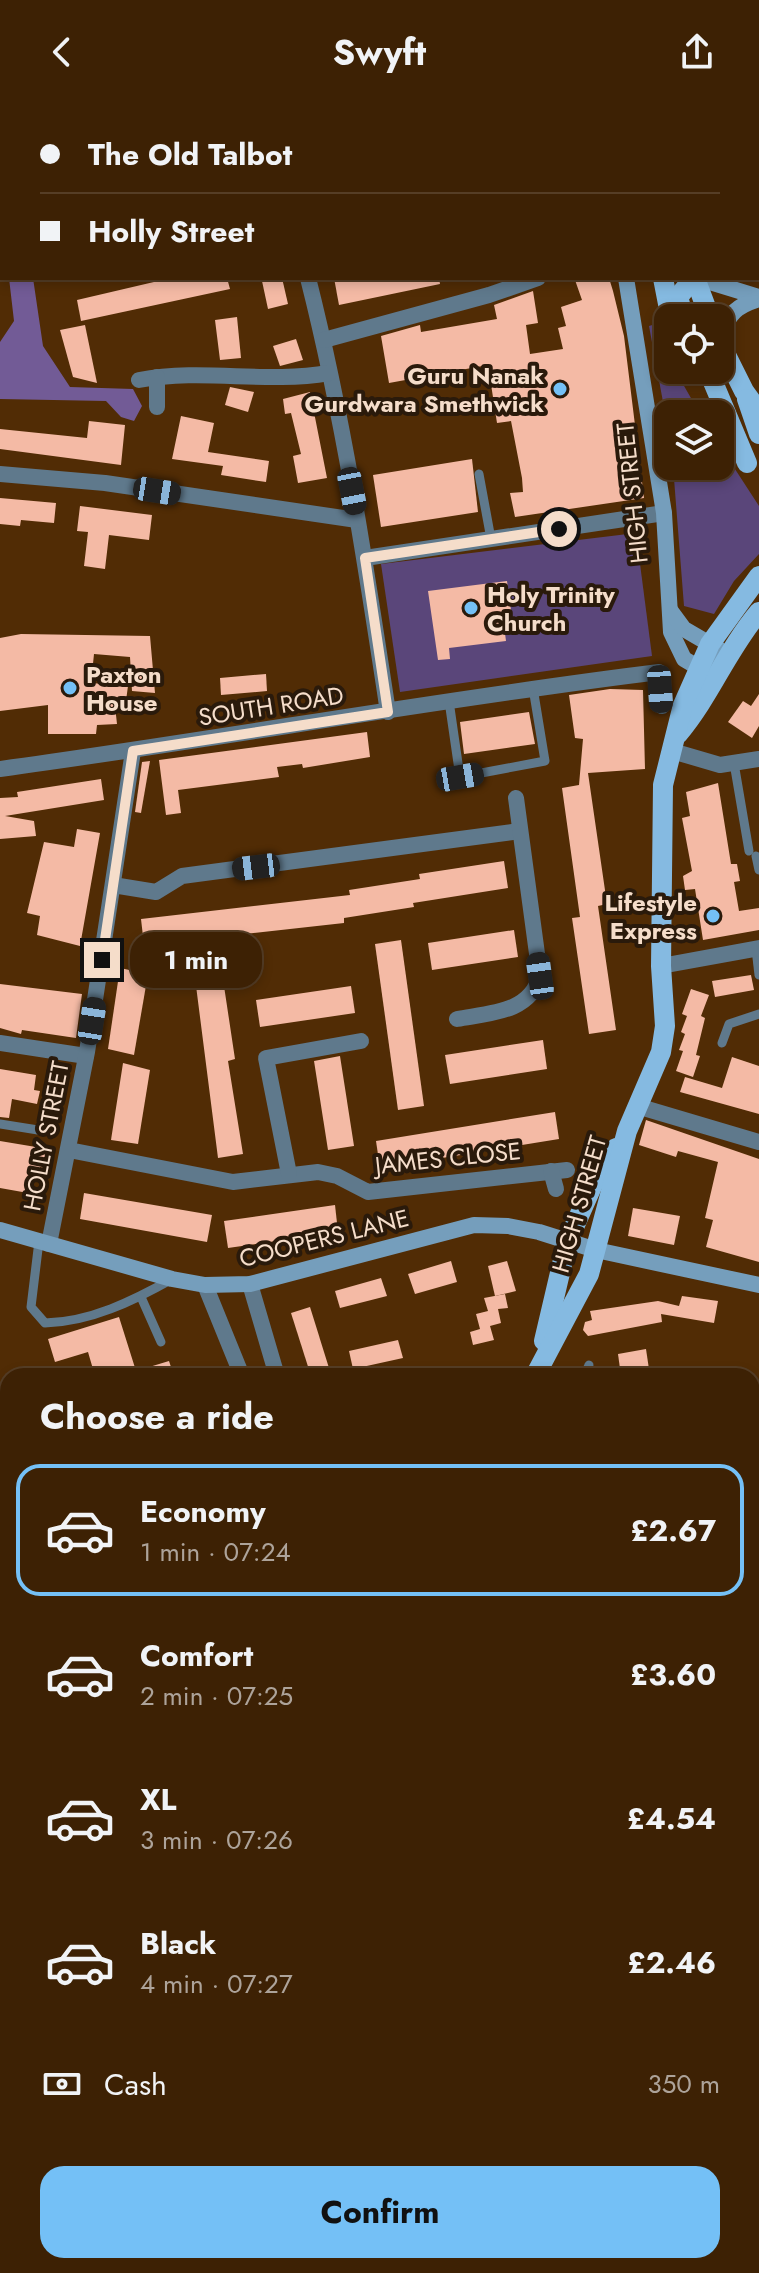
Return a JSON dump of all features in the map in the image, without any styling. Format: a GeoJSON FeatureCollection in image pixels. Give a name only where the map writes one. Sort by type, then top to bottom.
{"type":"FeatureCollection","features":[{"type":"Feature","properties":{"kind":"main road"},"geometry":{"type":"LineString","coordinates":[[663,280],[668,304]]}},
{"type":"Feature","properties":{"kind":"main road"},"geometry":{"type":"LineString","coordinates":[[680,304],[678,297],[693,280]]}},
{"type":"Feature","properties":{"kind":"main road"},"geometry":{"type":"LineString","coordinates":[[696,280],[705,304]]}},
{"type":"Feature","properties":{"kind":"main road"},"geometry":{"type":"LineString","coordinates":[[734,371],[759,434]]}},
{"type":"Feature","properties":{"kind":"main road"},"geometry":{"type":"LineString","coordinates":[[714,384],[753,470]]}},
{"type":"Feature","properties":{"kind":"main road"},"geometry":{"type":"LineString","coordinates":[[744,391],[759,412]]}},
{"type":"Feature","properties":{"kind":"main road"},"geometry":{"type":"LineString","coordinates":[[734,440],[753,470]]}},
{"type":"Feature","properties":{"kind":"main road","name":"HIGH STREET"},"geometry":{"type":"LineString","coordinates":[[675,742],[696,713],[718,649],[759,576]]}},
{"type":"Feature","properties":{"kind":"main road","name":"HIGH STREET"},"geometry":{"type":"LineString","coordinates":[[539,1368],[589,1274],[627,1131],[637,1106],[661,966],[663,785],[683,705],[698,669],[759,612]]}},
{"type":"Feature","properties":{"kind":"main road","name":"HIGH STREET"},"geometry":{"type":"LineString","coordinates":[[537,1368],[567,1243],[594,1182],[627,1131]]}},
{"type":"Feature","properties":{"kind":"street"},"geometry":{"type":"LineString","coordinates":[[309,280],[324,340],[365,558],[388,712]]}},
{"type":"Feature","properties":{"kind":"street"},"geometry":{"type":"LineString","coordinates":[[484,280],[494,294]]}},
{"type":"Feature","properties":{"kind":"street"},"geometry":{"type":"LineString","coordinates":[[324,340],[494,294],[532,280]]}},
{"type":"Feature","properties":{"kind":"street","name":"HIGH STREET"},"geometry":{"type":"LineString","coordinates":[[626,280],[664,513],[671,632],[684,659],[698,669]]}},
{"type":"Feature","properties":{"kind":"street"},"geometry":{"type":"LineString","coordinates":[[701,280],[759,298]]}},
{"type":"Feature","properties":{"kind":"street"},"geometry":{"type":"LineString","coordinates":[[734,310],[759,298]]}},
{"type":"Feature","properties":{"kind":"street"},"geometry":{"type":"LineString","coordinates":[[139,380],[201,374],[276,380],[329,373]]}},
{"type":"Feature","properties":{"kind":"street"},"geometry":{"type":"LineString","coordinates":[[157,377],[157,407]]}},
{"type":"Feature","properties":{"kind":"street"},"geometry":{"type":"LineString","coordinates":[[0,474],[105,483],[357,520]]}},
{"type":"Feature","properties":{"kind":"street"},"geometry":{"type":"LineString","coordinates":[[365,558],[664,513]]}},
{"type":"Feature","properties":{"kind":"street"},"geometry":{"type":"LineString","coordinates":[[669,609],[684,629],[718,649]]}},
{"type":"Feature","properties":{"kind":"street","name":"SOUTH ROAD"},"geometry":{"type":"LineString","coordinates":[[0,769],[388,712],[533,687],[659,672],[662,706]]}},
{"type":"Feature","properties":{"kind":"street"},"geometry":{"type":"LineString","coordinates":[[675,742],[698,761],[734,763],[759,759]]}},
{"type":"Feature","properties":{"kind":"street","name":"HOLLY STREET"},"geometry":{"type":"LineString","coordinates":[[44,1243],[69,1150],[133,751]]}},
{"type":"Feature","properties":{"kind":"street"},"geometry":{"type":"LineString","coordinates":[[457,1019],[509,1009],[524,1002],[536,990],[540,976],[516,798]]}},
{"type":"Feature","properties":{"kind":"street"},"geometry":{"type":"LineString","coordinates":[[113,885],[156,892],[182,876],[520,831]]}},
{"type":"Feature","properties":{"kind":"street"},"geometry":{"type":"LineString","coordinates":[[661,966],[758,949]]}},
{"type":"Feature","properties":{"kind":"street"},"geometry":{"type":"LineString","coordinates":[[289,1174],[266,1058],[361,1041]]}},
{"type":"Feature","properties":{"kind":"street"},"geometry":{"type":"LineString","coordinates":[[0,1043],[86,1056]]}},
{"type":"Feature","properties":{"kind":"street"},"geometry":{"type":"LineString","coordinates":[[637,1106],[759,1142]]}},
{"type":"Feature","properties":{"kind":"street","name":"JAMES CLOSE"},"geometry":{"type":"LineString","coordinates":[[69,1150],[233,1182],[318,1172],[337,1176],[368,1192],[559,1170],[556,1189]]}},
{"type":"Feature","properties":{"kind":"street","name":"COOPERS LANE"},"geometry":{"type":"LineString","coordinates":[[0,1230],[172,1279],[205,1285],[250,1284],[474,1225],[508,1226],[596,1250],[759,1285]]}},
{"type":"Feature","properties":{"kind":"street"},"geometry":{"type":"LineString","coordinates":[[250,1284],[275,1368]]}},
{"type":"Feature","properties":{"kind":"street"},"geometry":{"type":"LineString","coordinates":[[205,1285],[239,1368]]}},
{"type":"Feature","properties":{"kind":"lane"},"geometry":{"type":"LineString","coordinates":[[479,474],[491,539]]}},
{"type":"Feature","properties":{"kind":"lane"},"geometry":{"type":"LineString","coordinates":[[449,701],[460,777],[545,761],[533,687]]}},
{"type":"Feature","properties":{"kind":"lane"},"geometry":{"type":"LineString","coordinates":[[734,763],[752,854],[759,870]]}},
{"type":"Feature","properties":{"kind":"lane"},"geometry":{"type":"LineString","coordinates":[[758,949],[759,975]]}},
{"type":"Feature","properties":{"kind":"lane"},"geometry":{"type":"LineString","coordinates":[[722,1043],[729,1024],[759,1014]]}},
{"type":"Feature","properties":{"kind":"lane"},"geometry":{"type":"LineString","coordinates":[[0,1124],[38,1130]]}},
{"type":"Feature","properties":{"kind":"lane"},"geometry":{"type":"LineString","coordinates":[[44,1243],[31,1307],[45,1323],[71,1322],[141,1297],[172,1279]]}},
{"type":"Feature","properties":{"kind":"lane"},"geometry":{"type":"LineString","coordinates":[[141,1297],[161,1342]]}},
{"type":"Feature","properties":{"kind":"shaded area"},"geometry":{"type":"Polygon","coordinates":[[[9,280],[33,280],[43,346],[70,387],[133,389],[142,406],[134,421],[121,417],[106,401],[0,399],[0,342],[14,321],[9,280]]]}},
{"type":"Feature","properties":{"kind":"shaded area"},"geometry":{"type":"Polygon","coordinates":[[[654,324],[654,353],[649,326],[654,324]]]}},
{"type":"Feature","properties":{"kind":"shaded area"},"geometry":{"type":"Polygon","coordinates":[[[660,384],[683,384],[692,400],[663,400],[660,384]]]}},
{"type":"Feature","properties":{"kind":"shaded area"},"geometry":{"type":"Polygon","coordinates":[[[734,468],[759,506],[759,554],[734,581],[714,614],[684,606],[674,480],[734,480],[734,468]]]}},
{"type":"Feature","properties":{"kind":"shaded area"},"geometry":{"type":"Polygon","coordinates":[[[636,533],[652,656],[400,692],[381,564],[636,533]]]}},
{"type":"Feature","properties":{"kind":"building"},"geometry":{"type":"Polygon","coordinates":[[[162,280],[228,280],[230,289],[81,321],[77,300],[162,280]]]}},
{"type":"Feature","properties":{"kind":"building"},"geometry":{"type":"Polygon","coordinates":[[[282,280],[288,304],[268,309],[262,281],[282,280]]]}},
{"type":"Feature","properties":{"kind":"building"},"geometry":{"type":"Polygon","coordinates":[[[334,280],[439,280],[440,284],[339,305],[334,280]]]}},
{"type":"Feature","properties":{"kind":"building"},"geometry":{"type":"Polygon","coordinates":[[[575,280],[610,280],[624,336],[644,498],[515,517],[510,493],[523,492],[522,478],[511,421],[497,423],[488,365],[389,383],[381,336],[420,325],[421,332],[497,319],[494,305],[533,291],[538,323],[526,325],[530,354],[563,349],[558,328],[566,326],[561,307],[582,300],[575,280]]]}},
{"type":"Feature","properties":{"kind":"building"},"geometry":{"type":"Polygon","coordinates":[[[237,317],[241,358],[220,360],[215,320],[237,317]]]}},
{"type":"Feature","properties":{"kind":"building"},"geometry":{"type":"Polygon","coordinates":[[[85,325],[97,383],[73,377],[60,330],[85,325]]]}},
{"type":"Feature","properties":{"kind":"building"},"geometry":{"type":"Polygon","coordinates":[[[296,339],[303,360],[280,366],[273,346],[296,339]]]}},
{"type":"Feature","properties":{"kind":"building"},"geometry":{"type":"Polygon","coordinates":[[[230,387],[254,392],[248,412],[225,405],[230,387]]]}},
{"type":"Feature","properties":{"kind":"building"},"geometry":{"type":"Polygon","coordinates":[[[310,392],[327,478],[298,483],[293,456],[301,454],[291,413],[285,414],[283,399],[310,392]]]}},
{"type":"Feature","properties":{"kind":"building"},"geometry":{"type":"Polygon","coordinates":[[[181,416],[214,423],[208,452],[269,461],[266,482],[221,475],[223,466],[172,459],[181,416]]]}},
{"type":"Feature","properties":{"kind":"building"},"geometry":{"type":"Polygon","coordinates":[[[89,421],[125,425],[121,465],[0,449],[0,429],[87,438],[89,421]]]}},
{"type":"Feature","properties":{"kind":"building"},"geometry":{"type":"Polygon","coordinates":[[[472,459],[478,512],[381,527],[373,475],[472,459]]]}},
{"type":"Feature","properties":{"kind":"building"},"geometry":{"type":"Polygon","coordinates":[[[0,498],[56,503],[54,523],[21,520],[20,526],[0,524],[0,498]]]}},
{"type":"Feature","properties":{"kind":"building"},"geometry":{"type":"Polygon","coordinates":[[[80,506],[152,515],[149,540],[109,535],[105,569],[84,566],[88,532],[77,531],[80,506]]]}},
{"type":"Feature","properties":{"kind":"building","name":"Holy Trinity Church"},"geometry":{"type":"Polygon","coordinates":[[[507,581],[513,625],[504,626],[506,641],[449,648],[450,659],[438,660],[428,591],[507,581]]]}},
{"type":"Feature","properties":{"kind":"building","name":"Paxton House"},"geometry":{"type":"Polygon","coordinates":[[[21,634],[150,636],[155,693],[132,691],[130,657],[94,654],[91,683],[128,686],[125,708],[115,706],[117,724],[97,725],[96,734],[48,734],[48,705],[0,711],[0,638],[21,634]]]}},
{"type":"Feature","properties":{"kind":"building"},"geometry":{"type":"Polygon","coordinates":[[[266,674],[267,691],[221,695],[220,678],[266,674]]]}},
{"type":"Feature","properties":{"kind":"building"},"geometry":{"type":"Polygon","coordinates":[[[610,689],[643,690],[645,769],[588,773],[607,904],[598,906],[616,1030],[589,1034],[572,918],[580,917],[562,788],[579,785],[583,739],[575,738],[569,695],[610,689]]]}},
{"type":"Feature","properties":{"kind":"building"},"geometry":{"type":"Polygon","coordinates":[[[759,694],[759,726],[752,738],[728,722],[743,701],[751,706],[759,694]]]}},
{"type":"Feature","properties":{"kind":"building"},"geometry":{"type":"Polygon","coordinates":[[[529,712],[535,744],[464,754],[460,722],[529,712]]]}},
{"type":"Feature","properties":{"kind":"building"},"geometry":{"type":"Polygon","coordinates":[[[367,732],[370,757],[303,768],[302,764],[277,767],[279,777],[178,790],[181,813],[166,815],[159,760],[367,732]]]}},
{"type":"Feature","properties":{"kind":"building"},"geometry":{"type":"Polygon","coordinates":[[[150,761],[141,813],[135,812],[142,762],[150,761]]]}},
{"type":"Feature","properties":{"kind":"building"},"geometry":{"type":"Polygon","coordinates":[[[101,779],[104,800],[5,816],[34,821],[36,836],[0,839],[0,798],[18,797],[17,792],[101,779]]]}},
{"type":"Feature","properties":{"kind":"building"},"geometry":{"type":"Polygon","coordinates":[[[718,783],[731,864],[737,864],[740,881],[734,882],[739,911],[759,908],[759,930],[703,940],[695,889],[685,890],[683,876],[692,871],[682,818],[690,816],[686,792],[718,783]]]}},
{"type":"Feature","properties":{"kind":"building"},"geometry":{"type":"Polygon","coordinates":[[[77,829],[100,833],[80,946],[37,935],[40,916],[27,913],[44,842],[74,847],[77,829]]]}},
{"type":"Feature","properties":{"kind":"building"},"geometry":{"type":"Polygon","coordinates":[[[504,861],[508,888],[413,903],[414,907],[344,918],[344,923],[144,945],[141,919],[350,895],[349,890],[420,879],[419,874],[504,861]]]}},
{"type":"Feature","properties":{"kind":"building"},"geometry":{"type":"Polygon","coordinates":[[[514,930],[518,957],[432,970],[428,943],[514,930]]]}},
{"type":"Feature","properties":{"kind":"building"},"geometry":{"type":"Polygon","coordinates":[[[401,940],[424,1106],[398,1110],[375,944],[401,940]]]}},
{"type":"Feature","properties":{"kind":"building"},"geometry":{"type":"Polygon","coordinates":[[[221,966],[235,1059],[228,1061],[243,1154],[218,1158],[194,970],[221,966]]]}},
{"type":"Feature","properties":{"kind":"building"},"geometry":{"type":"Polygon","coordinates":[[[120,968],[148,974],[134,1055],[108,1049],[120,968]]]}},
{"type":"Feature","properties":{"kind":"building"},"geometry":{"type":"Polygon","coordinates":[[[751,975],[754,990],[715,997],[712,981],[751,975]]]}},
{"type":"Feature","properties":{"kind":"building"},"geometry":{"type":"Polygon","coordinates":[[[0,984],[82,994],[76,1038],[22,1030],[21,1034],[0,1028],[0,984]]]}},
{"type":"Feature","properties":{"kind":"building"},"geometry":{"type":"Polygon","coordinates":[[[351,986],[355,1013],[260,1027],[256,1000],[351,986]]]}},
{"type":"Feature","properties":{"kind":"building"},"geometry":{"type":"Polygon","coordinates":[[[691,989],[709,995],[701,1016],[705,1018],[696,1055],[700,1056],[693,1077],[676,1071],[683,1051],[679,1050],[685,1034],[681,1032],[687,1016],[682,1014],[691,989]]]}},
{"type":"Feature","properties":{"kind":"building"},"geometry":{"type":"Polygon","coordinates":[[[543,1040],[547,1069],[450,1084],[445,1055],[543,1040]]]}},
{"type":"Feature","properties":{"kind":"building"},"geometry":{"type":"Polygon","coordinates":[[[340,1056],[354,1146],[328,1150],[314,1061],[340,1056]]]}},
{"type":"Feature","properties":{"kind":"building"},"geometry":{"type":"Polygon","coordinates":[[[732,1057],[759,1066],[759,1114],[680,1092],[685,1077],[722,1088],[732,1057]]]}},
{"type":"Feature","properties":{"kind":"building"},"geometry":{"type":"Polygon","coordinates":[[[123,1063],[150,1070],[138,1144],[111,1140],[123,1063]]]}},
{"type":"Feature","properties":{"kind":"building"},"geometry":{"type":"Polygon","coordinates":[[[0,1069],[36,1075],[34,1090],[40,1091],[37,1104],[12,1099],[9,1118],[0,1117],[0,1069]]]}},
{"type":"Feature","properties":{"kind":"building"},"geometry":{"type":"Polygon","coordinates":[[[555,1112],[559,1139],[380,1168],[376,1141],[555,1112]]]}},
{"type":"Feature","properties":{"kind":"building"},"geometry":{"type":"Polygon","coordinates":[[[646,1120],[759,1159],[759,1262],[706,1247],[713,1220],[705,1218],[718,1162],[678,1151],[676,1157],[639,1145],[646,1120]]]}},
{"type":"Feature","properties":{"kind":"building"},"geometry":{"type":"Polygon","coordinates":[[[0,1141],[54,1150],[51,1169],[40,1167],[38,1182],[32,1181],[28,1193],[0,1188],[0,1141]]]}},
{"type":"Feature","properties":{"kind":"building"},"geometry":{"type":"Polygon","coordinates":[[[84,1193],[212,1215],[207,1242],[80,1219],[84,1193]]]}},
{"type":"Feature","properties":{"kind":"building"},"geometry":{"type":"Polygon","coordinates":[[[335,1205],[338,1232],[228,1248],[224,1221],[335,1205]]]}},
{"type":"Feature","properties":{"kind":"building"},"geometry":{"type":"Polygon","coordinates":[[[633,1208],[680,1216],[674,1245],[628,1236],[633,1208]]]}},
{"type":"Feature","properties":{"kind":"building"},"geometry":{"type":"Polygon","coordinates":[[[451,1261],[457,1282],[415,1294],[408,1274],[451,1261]]]}},
{"type":"Feature","properties":{"kind":"building"},"geometry":{"type":"Polygon","coordinates":[[[507,1261],[516,1291],[495,1296],[488,1266],[507,1261]]]}},
{"type":"Feature","properties":{"kind":"building"},"geometry":{"type":"Polygon","coordinates":[[[381,1278],[387,1296],[340,1308],[335,1291],[381,1278]]]}},
{"type":"Feature","properties":{"kind":"building"},"geometry":{"type":"Polygon","coordinates":[[[505,1294],[508,1308],[498,1309],[501,1323],[490,1326],[494,1340],[473,1345],[470,1332],[480,1329],[476,1314],[488,1311],[484,1298],[505,1294]]]}},
{"type":"Feature","properties":{"kind":"building"},"geometry":{"type":"Polygon","coordinates":[[[682,1296],[718,1301],[714,1323],[661,1314],[662,1322],[588,1336],[583,1330],[585,1322],[592,1320],[590,1311],[658,1301],[679,1306],[682,1296]]]}},
{"type":"Feature","properties":{"kind":"building"},"geometry":{"type":"Polygon","coordinates":[[[310,1307],[329,1368],[308,1368],[291,1313],[310,1307]]]}},
{"type":"Feature","properties":{"kind":"building"},"geometry":{"type":"Polygon","coordinates":[[[119,1317],[135,1368],[93,1368],[88,1352],[55,1362],[48,1339],[119,1317]]]}},
{"type":"Feature","properties":{"kind":"building"},"geometry":{"type":"Polygon","coordinates":[[[398,1340],[403,1358],[353,1368],[349,1351],[398,1340]]]}},
{"type":"Feature","properties":{"kind":"building"},"geometry":{"type":"Polygon","coordinates":[[[646,1349],[649,1368],[620,1368],[618,1354],[646,1349]]]}},
{"type":"Feature","properties":{"kind":"building"},"geometry":{"type":"Polygon","coordinates":[[[169,1361],[171,1368],[146,1368],[169,1361]]]}},
{"type":"Feature","properties":{"kind":"place","name":"Guru Nanak Gurdwara Smethwick"},"geometry":{"type":"Point","coordinates":[560,389]}},
{"type":"Feature","properties":{"kind":"place","name":"Holy Trinity Church"},"geometry":{"type":"Point","coordinates":[471,608]}},
{"type":"Feature","properties":{"kind":"place","name":"Paxton House"},"geometry":{"type":"Point","coordinates":[70,688]}},
{"type":"Feature","properties":{"kind":"place","name":"Lifestyle Express"},"geometry":{"type":"Point","coordinates":[713,916]}},
{"type":"Feature","properties":{"kind":"route"},"geometry":{"type":"LineString","coordinates":[[102,960],[133,751],[388,712],[365,558],[559,529]]}}]}
